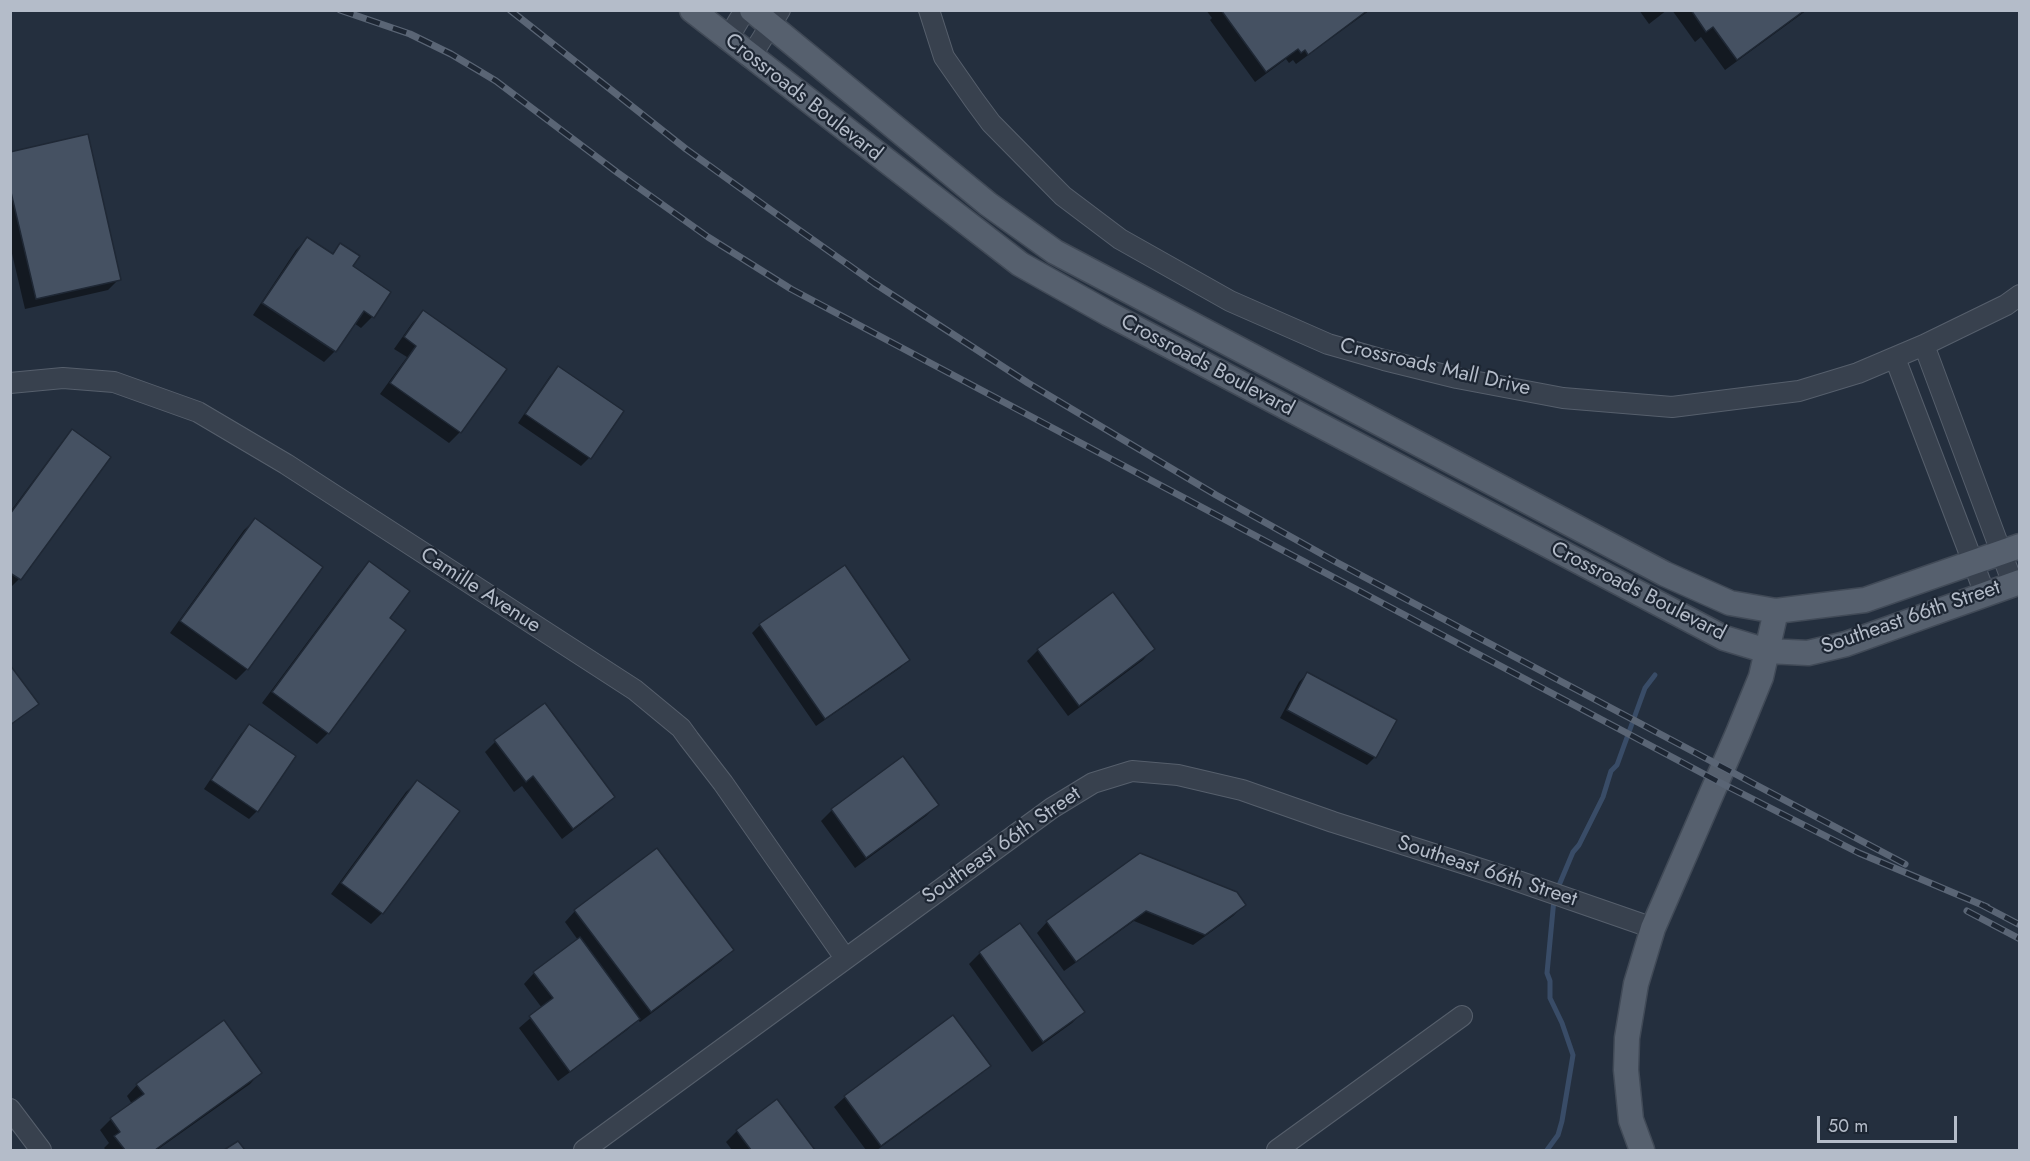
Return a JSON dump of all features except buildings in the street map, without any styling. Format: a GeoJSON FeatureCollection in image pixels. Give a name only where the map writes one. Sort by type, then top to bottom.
{"type":"FeatureCollection","features":[{"type":"Feature","properties":{"kind":"main road","name":"Crossroads Boulevard"},"geometry":{"type":"LineString","coordinates":[[692,10],[750,58],[1020,264],[1109,314],[1724,638],[1767,651]]}},
{"type":"Feature","properties":{"kind":"main road","name":"Crossroads Boulevard"},"geometry":{"type":"LineString","coordinates":[[752,10],[775,18],[988,204],[1055,252],[1665,574],[1730,603],[1776,611]]}},
{"type":"Feature","properties":{"kind":"main road","name":"Southeast 66th Street"},"geometry":{"type":"LineString","coordinates":[[1776,611],[1865,600],[2010,549]]}},
{"type":"Feature","properties":{"kind":"main road","name":"Southeast 66th Street"},"geometry":{"type":"LineString","coordinates":[[1767,651],[1808,653],[1846,644],[2016,583]]}},
{"type":"Feature","properties":{"kind":"main road"},"geometry":{"type":"LineString","coordinates":[[1642,1150],[1631,1120],[1626,1070],[1627,1038],[1636,984],[1653,928],[1761,676],[1776,611]]}},
{"type":"Feature","properties":{"kind":"street"},"geometry":{"type":"LineString","coordinates":[[727,40],[745,10]]}},
{"type":"Feature","properties":{"kind":"street","name":"Crossroads Mall Drive"},"geometry":{"type":"LineString","coordinates":[[929,10],[944,57],[991,123],[1063,196],[1120,239],[1230,301],[1328,344],[1457,378],[1563,398],[1672,407],[1799,391],[1873,368],[2006,305],[2019,295]]}},
{"type":"Feature","properties":{"kind":"street"},"geometry":{"type":"LineString","coordinates":[[750,58],[775,18]]}},
{"type":"Feature","properties":{"kind":"street"},"geometry":{"type":"LineString","coordinates":[[1924,345],[2010,549],[2016,583]]}},
{"type":"Feature","properties":{"kind":"street"},"geometry":{"type":"LineString","coordinates":[[1895,358],[1985,594]]}},
{"type":"Feature","properties":{"kind":"street","name":"Camille Avenue"},"geometry":{"type":"LineString","coordinates":[[10,383],[63,378],[114,382],[198,412],[291,468],[635,690],[681,728],[723,783],[845,958]]}},
{"type":"Feature","properties":{"kind":"street","name":"Southeast 66th Street"},"geometry":{"type":"LineString","coordinates":[[584,1150],[1052,808],[1093,783],[1132,771],[1178,775],[1242,790],[1653,928]]}},
{"type":"Feature","properties":{"kind":"street"},"geometry":{"type":"LineString","coordinates":[[1277,1150],[1462,1016]]}},
{"type":"Feature","properties":{"kind":"street"},"geometry":{"type":"LineString","coordinates":[[10,1109],[40,1150]]}},
{"type":"Feature","properties":{"kind":"waterway"},"geometry":{"type":"LineString","coordinates":[[1557,890],[1573,852],[1579,845],[1603,797],[1611,771],[1617,765],[1645,688],[1655,675]]}},
{"type":"Feature","properties":{"kind":"waterway"},"geometry":{"type":"LineString","coordinates":[[1547,1150],[1558,1135],[1562,1121],[1573,1055],[1550,998],[1550,981],[1547,973],[1554,899]]}},
{"type":"Feature","properties":{"kind":"railway"},"geometry":{"type":"LineString","coordinates":[[340,10],[410,34],[451,54],[496,81],[708,237],[791,289],[1717,781],[1859,853],[1987,907]]}},
{"type":"Feature","properties":{"kind":"railway"},"geometry":{"type":"LineString","coordinates":[[510,10],[686,149],[874,283],[1028,383],[1216,495],[1336,562],[1905,864]]}},
{"type":"Feature","properties":{"kind":"railway"},"geometry":{"type":"LineString","coordinates":[[1980,904],[2020,925]]}},
{"type":"Feature","properties":{"kind":"railway"},"geometry":{"type":"LineString","coordinates":[[1967,911],[2020,939]]}}]}
